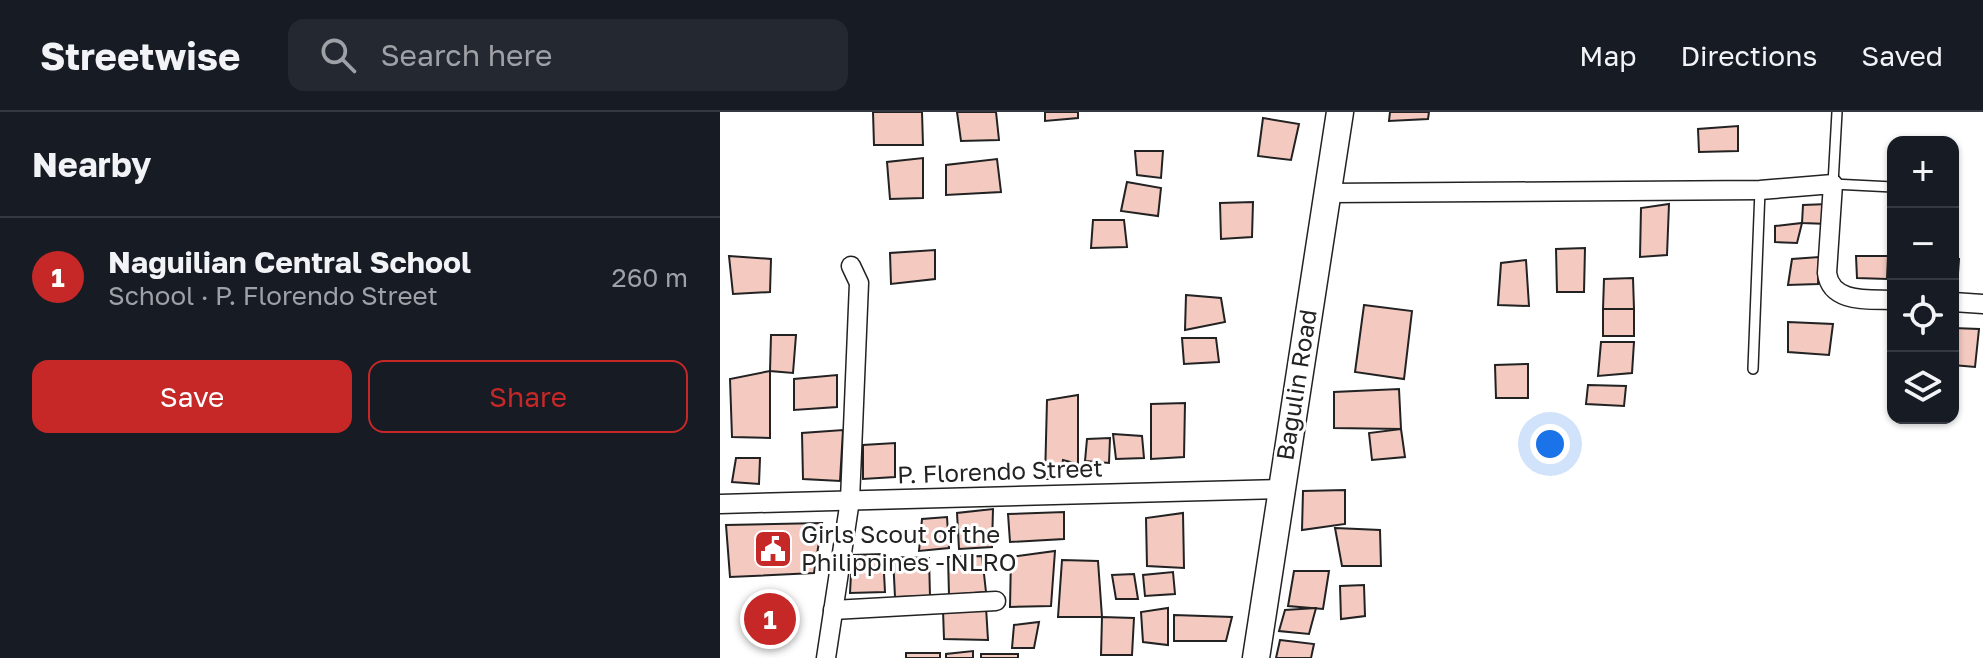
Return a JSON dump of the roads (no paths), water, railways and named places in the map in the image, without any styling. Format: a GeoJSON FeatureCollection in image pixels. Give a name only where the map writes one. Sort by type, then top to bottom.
{"type":"FeatureCollection","features":[{"type":"Feature","properties":{"kind":"main road","name":"Bagulin Road"},"geometry":{"type":"LineString","coordinates":[[1256,658],[1340,112]]}},
{"type":"Feature","properties":{"kind":"street"},"geometry":{"type":"LineString","coordinates":[[1328,193],[1760,190],[1833,184],[1827,273],[1831,287],[1843,296],[1887,300]]}},
{"type":"Feature","properties":{"kind":"street"},"geometry":{"type":"LineString","coordinates":[[826,658],[850,500],[859,283],[851,266]]}},
{"type":"Feature","properties":{"kind":"street"},"geometry":{"type":"LineString","coordinates":[[1959,302],[1983,304]]}},
{"type":"Feature","properties":{"kind":"street","name":"P. Florendo Street"},"geometry":{"type":"LineString","coordinates":[[720,504],[1281,489]]}},
{"type":"Feature","properties":{"kind":"street"},"geometry":{"type":"LineString","coordinates":[[833,610],[996,601]]}},
{"type":"Feature","properties":{"kind":"lane"},"geometry":{"type":"LineString","coordinates":[[1837,112],[1833,184],[1887,187]]}},
{"type":"Feature","properties":{"kind":"lane"},"geometry":{"type":"LineString","coordinates":[[1753,369],[1760,190]]}},
{"type":"Feature","properties":{"kind":"place","name":"Girls Scout of the Philippines - NLRO"},"geometry":{"type":"Point","coordinates":[773,549]}},
{"type":"Feature","properties":{"kind":"place","name":"Naguilian Central School"},"geometry":{"type":"Point","coordinates":[770,619]}}]}
